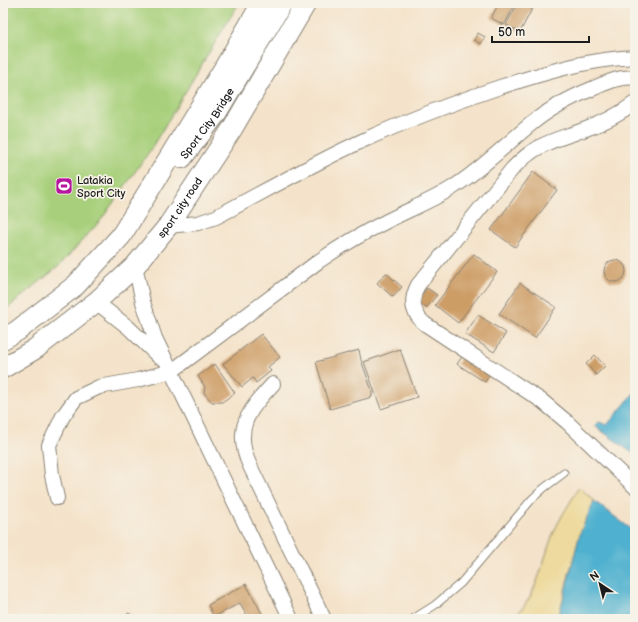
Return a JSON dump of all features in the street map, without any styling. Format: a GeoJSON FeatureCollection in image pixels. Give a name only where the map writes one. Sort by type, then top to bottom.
{"type":"FeatureCollection","features":[{"type":"Feature","properties":{"kind":"main road"},"geometry":{"type":"LineString","coordinates":[[3,339],[17,331],[76,285],[122,236],[262,3]]}},
{"type":"Feature","properties":{"kind":"main road","name":"Sport City Bridge"},"geometry":{"type":"LineString","coordinates":[[122,236],[215,115],[282,3]]}},
{"type":"Feature","properties":{"kind":"main road","name":"sport city road"},"geometry":{"type":"LineString","coordinates":[[3,368],[35,349],[96,302],[136,266],[168,226],[232,129],[306,3]]}},
{"type":"Feature","properties":{"kind":"street"},"geometry":{"type":"LineString","coordinates":[[168,226],[198,224],[216,217],[363,141],[470,97],[568,66],[596,60],[635,57]]}},
{"type":"Feature","properties":{"kind":"street"},"geometry":{"type":"LineString","coordinates":[[57,498],[52,475],[49,445],[62,416],[76,398],[99,387],[138,380],[172,371],[341,246],[386,221],[438,196],[464,180],[488,162],[532,123],[548,112],[581,93],[613,80],[621,78],[635,78]]}},
{"type":"Feature","properties":{"kind":"street"},"geometry":{"type":"LineString","coordinates":[[635,104],[601,122],[544,143],[522,158],[418,285],[413,299],[415,313],[425,324],[542,401],[635,487]]}},
{"type":"Feature","properties":{"kind":"street"},"geometry":{"type":"LineString","coordinates":[[136,266],[138,284],[148,320],[157,343],[292,619]]}},
{"type":"Feature","properties":{"kind":"street"},"geometry":{"type":"LineString","coordinates":[[96,302],[133,331],[172,371]]}},
{"type":"Feature","properties":{"kind":"street"},"geometry":{"type":"LineString","coordinates":[[273,384],[252,407],[247,416],[242,436],[243,446],[250,466],[324,619]]}},
{"type":"Feature","properties":{"kind":"lane"},"geometry":{"type":"LineString","coordinates":[[412,619],[435,605],[462,583],[532,499],[564,473]]}},
{"type":"Feature","properties":{"kind":"green space","name":"Latakia Sport City"},"geometry":{"type":"Polygon","coordinates":[[[3,3],[239,3],[149,152],[101,220],[59,266],[3,312],[3,3]]]}},
{"type":"Feature","properties":{"kind":"sand"},"geometry":{"type":"Polygon","coordinates":[[[579,487],[595,501],[570,570],[558,619],[511,619],[520,611],[533,591],[556,526],[579,487]]]}},
{"type":"Feature","properties":{"kind":"water"},"geometry":{"type":"Polygon","coordinates":[[[635,392],[635,455],[595,426],[599,422],[607,425],[635,392]]]}},
{"type":"Feature","properties":{"kind":"water"},"geometry":{"type":"Polygon","coordinates":[[[594,501],[635,532],[635,619],[558,619],[580,533],[594,501]]]}},
{"type":"Feature","properties":{"kind":"building"},"geometry":{"type":"Polygon","coordinates":[[[499,3],[516,3],[504,25],[491,18],[499,3]]]}},
{"type":"Feature","properties":{"kind":"building"},"geometry":{"type":"Polygon","coordinates":[[[518,3],[531,3],[534,5],[520,32],[506,25],[518,3]]]}},
{"type":"Feature","properties":{"kind":"building"},"geometry":{"type":"Polygon","coordinates":[[[478,33],[485,37],[481,44],[474,40],[478,33]]]}},
{"type":"Feature","properties":{"kind":"building"},"geometry":{"type":"Polygon","coordinates":[[[533,172],[557,190],[515,247],[491,230],[533,172]]]}},
{"type":"Feature","properties":{"kind":"building"},"geometry":{"type":"Polygon","coordinates":[[[474,254],[497,272],[458,323],[435,305],[474,254]]]}},
{"type":"Feature","properties":{"kind":"building"},"geometry":{"type":"Polygon","coordinates":[[[615,260],[623,263],[626,271],[623,279],[615,282],[607,279],[604,271],[607,263],[615,260]]]}},
{"type":"Feature","properties":{"kind":"building"},"geometry":{"type":"Polygon","coordinates":[[[386,273],[402,287],[393,297],[377,283],[386,273]]]}},
{"type":"Feature","properties":{"kind":"building"},"geometry":{"type":"Polygon","coordinates":[[[520,283],[556,307],[535,338],[499,314],[520,283]]]}},
{"type":"Feature","properties":{"kind":"building"},"geometry":{"type":"Polygon","coordinates":[[[427,288],[437,295],[426,308],[417,301],[427,288]]]}},
{"type":"Feature","properties":{"kind":"building"},"geometry":{"type":"Polygon","coordinates":[[[478,315],[506,333],[494,352],[465,334],[478,315]]]}},
{"type":"Feature","properties":{"kind":"building"},"geometry":{"type":"Polygon","coordinates":[[[261,334],[280,357],[268,367],[271,371],[256,383],[253,378],[242,387],[223,364],[261,334]]]}},
{"type":"Feature","properties":{"kind":"building"},"geometry":{"type":"Polygon","coordinates":[[[400,349],[417,397],[381,409],[364,362],[400,349]]]}},
{"type":"Feature","properties":{"kind":"building"},"geometry":{"type":"Polygon","coordinates":[[[359,350],[372,391],[372,397],[330,409],[316,362],[359,350]]]}},
{"type":"Feature","properties":{"kind":"building"},"geometry":{"type":"Polygon","coordinates":[[[466,351],[493,369],[485,382],[457,364],[466,351]]]}},
{"type":"Feature","properties":{"kind":"building"},"geometry":{"type":"Polygon","coordinates":[[[595,355],[605,366],[596,375],[586,364],[595,355]]]}},
{"type":"Feature","properties":{"kind":"building"},"geometry":{"type":"Polygon","coordinates":[[[215,364],[235,393],[222,402],[212,402],[204,393],[205,387],[198,376],[215,364]]]}},
{"type":"Feature","properties":{"kind":"building"},"geometry":{"type":"Polygon","coordinates":[[[246,584],[265,619],[249,619],[240,603],[214,617],[208,605],[246,584]]]}},
{"type":"Feature","properties":{"kind":"building"},"geometry":{"type":"Polygon","coordinates":[[[129,613],[133,619],[120,619],[129,613]]]}},
{"type":"Feature","properties":{"kind":"place","name":"Latakia Sport City"},"geometry":{"type":"Point","coordinates":[64,186]}}]}
